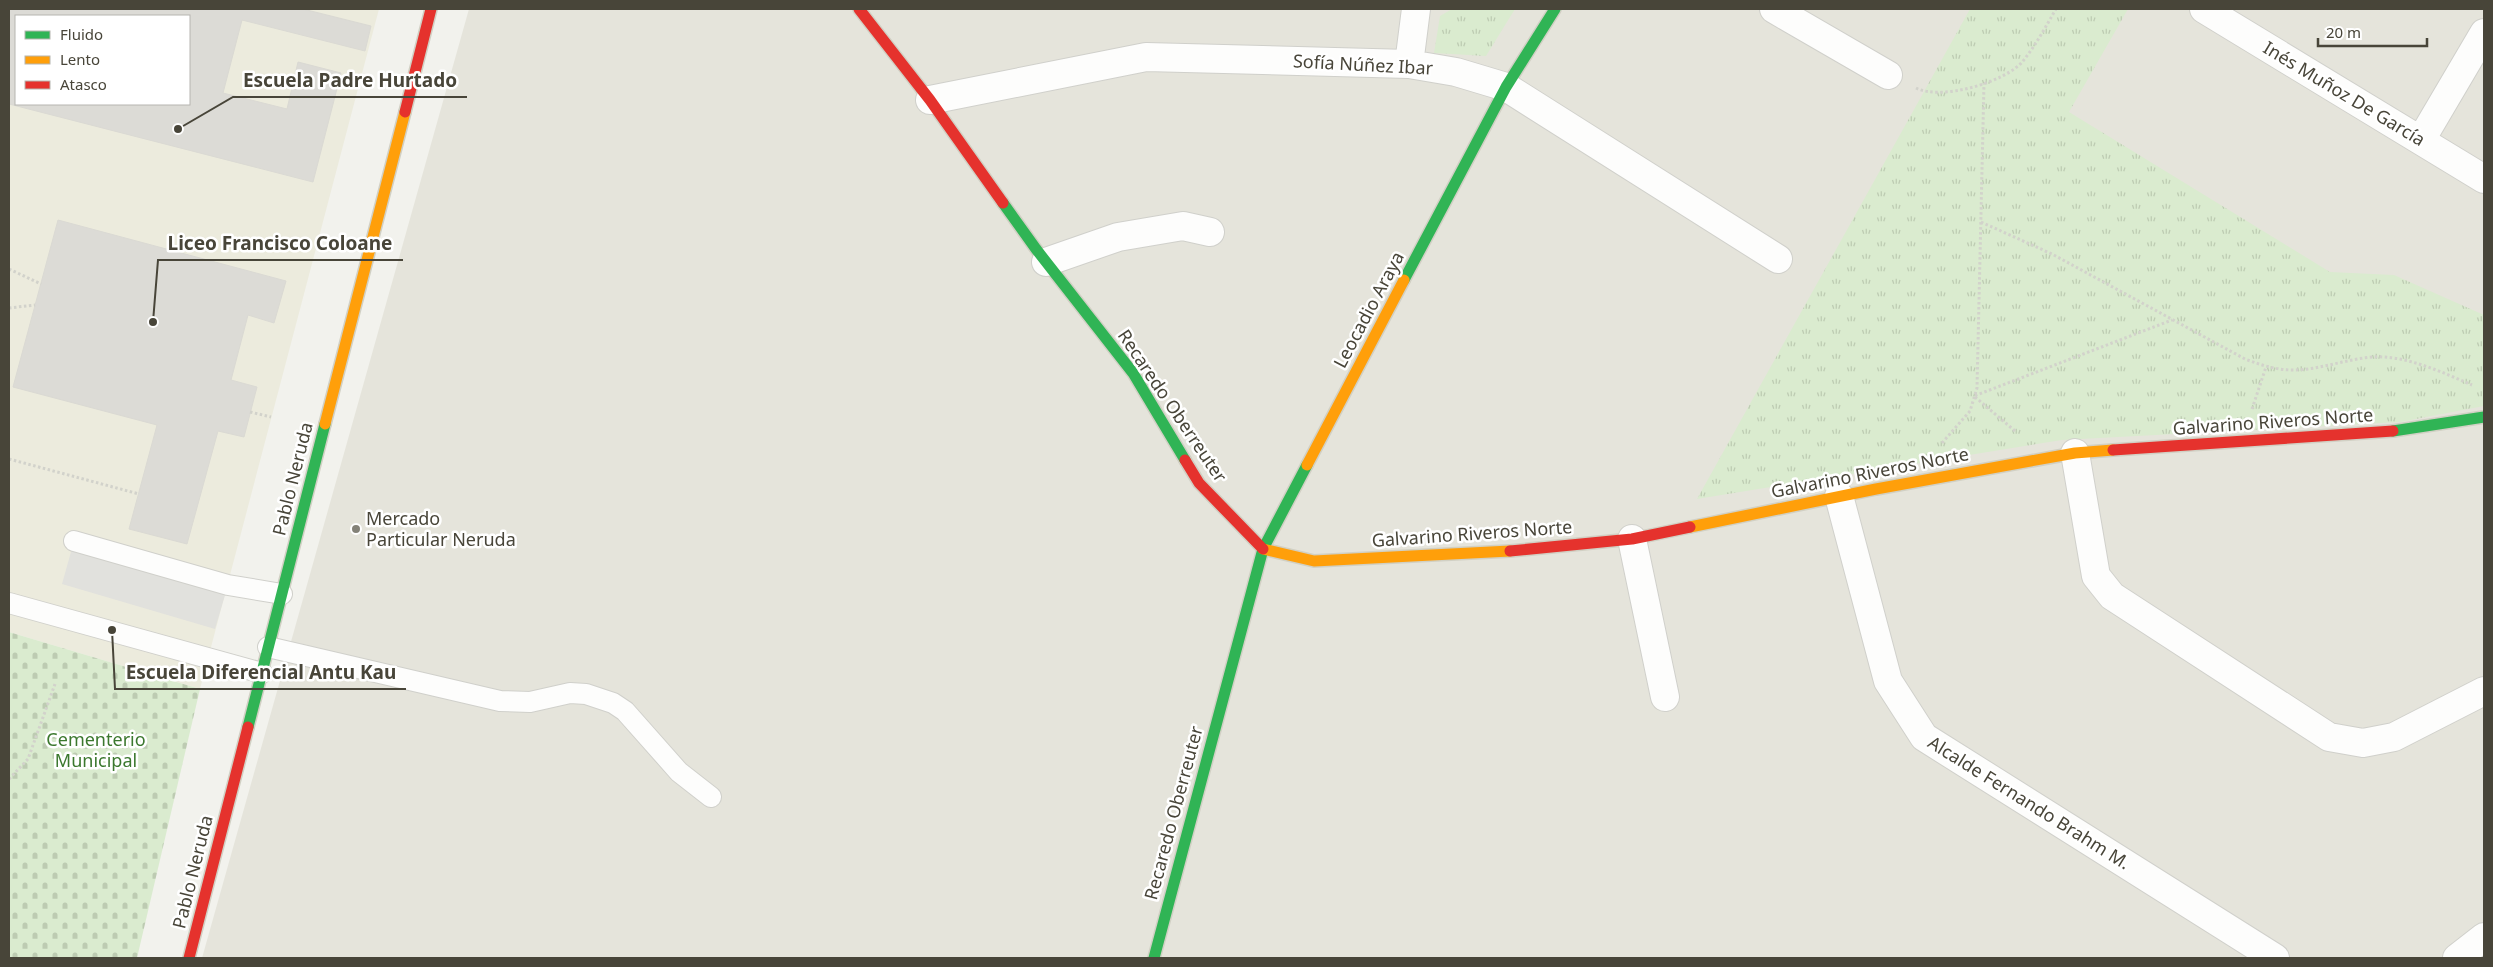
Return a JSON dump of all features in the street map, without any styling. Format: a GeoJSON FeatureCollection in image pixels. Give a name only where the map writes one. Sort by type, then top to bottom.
{"type":"FeatureCollection","features":[{"type":"Feature","properties":{"kind":"street","name":"Pablo Neruda"},"geometry":{"type":"LineString","coordinates":[[189,958],[431,9]]}},
{"type":"Feature","properties":{"kind":"street","name":"Recaredo Oberreuter"},"geometry":{"type":"LineString","coordinates":[[859,9],[930,100],[1046,262],[1133,373],[1199,483],[1263,549],[1154,958]]}},
{"type":"Feature","properties":{"kind":"street"},"geometry":{"type":"LineString","coordinates":[[1409,64],[1416,9]]}},
{"type":"Feature","properties":{"kind":"street","name":"Leocadio Araya"},"geometry":{"type":"LineString","coordinates":[[1263,549],[1506,87],[1555,9]]}},
{"type":"Feature","properties":{"kind":"street"},"geometry":{"type":"LineString","coordinates":[[1774,9],[1888,75]]}},
{"type":"Feature","properties":{"kind":"street","name":"Inés Muñoz De García"},"geometry":{"type":"LineString","coordinates":[[2204,9],[2484,179]]}},
{"type":"Feature","properties":{"kind":"street"},"geometry":{"type":"LineString","coordinates":[[2421,140],[2484,33]]}},
{"type":"Feature","properties":{"kind":"street","name":"Sofía Núñez Ibar"},"geometry":{"type":"LineString","coordinates":[[930,100],[1146,57],[1409,64],[1456,72],[1506,87],[1778,259]]}},
{"type":"Feature","properties":{"kind":"street"},"geometry":{"type":"LineString","coordinates":[[1046,262],[1118,237],[1182,226],[1210,232]]}},
{"type":"Feature","properties":{"kind":"street","name":"Galvarino Riveros Norte"},"geometry":{"type":"LineString","coordinates":[[1263,549],[1314,560],[1473,554],[1632,539],[1840,496],[2046,457],[2075,453],[2394,431],[2484,417]]}},
{"type":"Feature","properties":{"kind":"street"},"geometry":{"type":"LineString","coordinates":[[2075,453],[2096,576],[2112,596],[2329,737],[2363,743],[2394,738],[2484,690]]}},
{"type":"Feature","properties":{"kind":"street","name":"Alcalde Fernando Brahm M."},"geometry":{"type":"LineString","coordinates":[[1840,496],[1888,682],[1924,737],[2274,958]]}},
{"type":"Feature","properties":{"kind":"street"},"geometry":{"type":"LineString","coordinates":[[1632,539],[1665,698]]}},
{"type":"Feature","properties":{"kind":"street"},"geometry":{"type":"LineString","coordinates":[[2457,958],[2484,936]]}},
{"type":"Feature","properties":{"kind":"lane"},"geometry":{"type":"LineString","coordinates":[[74,541],[228,585],[282,594]]}},
{"type":"Feature","properties":{"kind":"lane"},"geometry":{"type":"LineString","coordinates":[[9,603],[262,674]]}},
{"type":"Feature","properties":{"kind":"lane"},"geometry":{"type":"LineString","coordinates":[[268,647],[500,701],[530,702],[570,693],[600,697],[625,711],[679,772],[711,797]]}},
{"type":"Feature","properties":{"kind":"path"},"geometry":{"type":"LineString","coordinates":[[1888,75],[1920,90],[1943,92],[1998,78],[2022,62],[2056,9]]}},
{"type":"Feature","properties":{"kind":"path"},"geometry":{"type":"LineString","coordinates":[[1940,445],[1970,411],[1977,388],[1984,83]]}},
{"type":"Feature","properties":{"kind":"path"},"geometry":{"type":"LineString","coordinates":[[1980,222],[2052,254],[2245,359],[2266,367],[2294,370],[2373,357],[2398,359],[2477,387]]}},
{"type":"Feature","properties":{"kind":"path"},"geometry":{"type":"LineString","coordinates":[[9,269],[41,284]]}},
{"type":"Feature","properties":{"kind":"path"},"geometry":{"type":"LineString","coordinates":[[9,308],[35,304]]}},
{"type":"Feature","properties":{"kind":"path"},"geometry":{"type":"LineString","coordinates":[[1974,396],[2173,319]]}},
{"type":"Feature","properties":{"kind":"path"},"geometry":{"type":"LineString","coordinates":[[2240,442],[2266,367]]}},
{"type":"Feature","properties":{"kind":"path"},"geometry":{"type":"LineString","coordinates":[[1974,396],[2046,457]]}},
{"type":"Feature","properties":{"kind":"path"},"geometry":{"type":"LineString","coordinates":[[250,412],[272,418]]}},
{"type":"Feature","properties":{"kind":"path"},"geometry":{"type":"LineString","coordinates":[[9,459],[139,494]]}},
{"type":"Feature","properties":{"kind":"path"},"geometry":{"type":"LineString","coordinates":[[9,779],[28,759],[55,684]]}},
{"type":"Feature","properties":{"kind":"shaded area"},"geometry":{"type":"Polygon","coordinates":[[[9,9],[379,9],[200,689],[9,632],[9,9]]]}},
{"type":"Feature","properties":{"kind":"shaded area"},"geometry":{"type":"Polygon","coordinates":[[[469,9],[2484,9],[2484,958],[202,958],[469,9]]]}},
{"type":"Feature","properties":{"kind":"shaded area"},"geometry":{"type":"Polygon","coordinates":[[[74,541],[228,585],[215,629],[62,584],[74,541]]]}},
{"type":"Feature","properties":{"kind":"green space"},"geometry":{"type":"Polygon","coordinates":[[[1452,9],[1515,9],[1486,56],[1434,53],[1440,16],[1452,9]]]}},
{"type":"Feature","properties":{"kind":"green space"},"geometry":{"type":"Polygon","coordinates":[[[1970,9],[2128,9],[2069,112],[2330,272],[2394,275],[2484,315],[2484,406],[2400,422],[2062,440],[1697,499],[1970,9]]]}},
{"type":"Feature","properties":{"kind":"green space","name":"Cementerio Municipal"},"geometry":{"type":"Polygon","coordinates":[[[9,632],[200,689],[137,958],[9,958],[9,632]]]}},
{"type":"Feature","properties":{"kind":"building"},"geometry":{"type":"Polygon","coordinates":[[[9,9],[303,9],[371,26],[365,51],[242,20],[223,93],[287,109],[298,62],[341,73],[313,182],[9,104],[9,9]]]}},
{"type":"Feature","properties":{"kind":"building"},"geometry":{"type":"Polygon","coordinates":[[[58,220],[286,281],[274,323],[248,315],[231,380],[257,387],[244,437],[218,431],[187,544],[129,529],[157,425],[13,387],[58,220]]]}},
{"type":"Feature","properties":{"kind":"traffic: fast"},"geometry":{"type":"LineString","coordinates":[[1404,280],[1506,87],[1555,9]]}},
{"type":"Feature","properties":{"kind":"traffic: fast"},"geometry":{"type":"LineString","coordinates":[[1003,203],[1036,249],[1133,373],[1185,460]]}},
{"type":"Feature","properties":{"kind":"traffic: fast"},"geometry":{"type":"LineString","coordinates":[[2393,431],[2484,417]]}},
{"type":"Feature","properties":{"kind":"traffic: fast"},"geometry":{"type":"LineString","coordinates":[[248,727],[325,424]]}},
{"type":"Feature","properties":{"kind":"traffic: fast"},"geometry":{"type":"LineString","coordinates":[[1154,958],[1263,549],[1307,465]]}},
{"type":"Feature","properties":{"kind":"traffic: slow"},"geometry":{"type":"LineString","coordinates":[[325,424],[405,112]]}},
{"type":"Feature","properties":{"kind":"traffic: slow"},"geometry":{"type":"LineString","coordinates":[[1307,465],[1404,280]]}},
{"type":"Feature","properties":{"kind":"traffic: slow"},"geometry":{"type":"LineString","coordinates":[[1690,527],[1876,489],[2075,453],[2113,450]]}},
{"type":"Feature","properties":{"kind":"traffic: slow"},"geometry":{"type":"LineString","coordinates":[[1263,549],[1314,561],[1510,551]]}},
{"type":"Feature","properties":{"kind":"traffic: jam"},"geometry":{"type":"LineString","coordinates":[[405,112],[431,9]]}},
{"type":"Feature","properties":{"kind":"traffic: jam"},"geometry":{"type":"LineString","coordinates":[[859,9],[930,100],[1003,203]]}},
{"type":"Feature","properties":{"kind":"traffic: jam"},"geometry":{"type":"LineString","coordinates":[[2113,450],[2393,431]]}},
{"type":"Feature","properties":{"kind":"traffic: jam"},"geometry":{"type":"LineString","coordinates":[[1185,460],[1199,483],[1263,549]]}},
{"type":"Feature","properties":{"kind":"traffic: jam"},"geometry":{"type":"LineString","coordinates":[[1510,551],[1632,539],[1690,527]]}},
{"type":"Feature","properties":{"kind":"traffic: jam"},"geometry":{"type":"LineString","coordinates":[[189,958],[248,727]]}},
{"type":"Feature","properties":{"kind":"place","name":"Escuela Padre Hurtado"},"geometry":{"type":"Point","coordinates":[178,129]}},
{"type":"Feature","properties":{"kind":"place","name":"Liceo Francisco Coloane"},"geometry":{"type":"Point","coordinates":[153,322]}},
{"type":"Feature","properties":{"kind":"place","name":"Mercado Particular Neruda"},"geometry":{"type":"Point","coordinates":[356,529]}},
{"type":"Feature","properties":{"kind":"place","name":"Escuela Diferencial Antu Kau"},"geometry":{"type":"Point","coordinates":[112,630]}}]}
